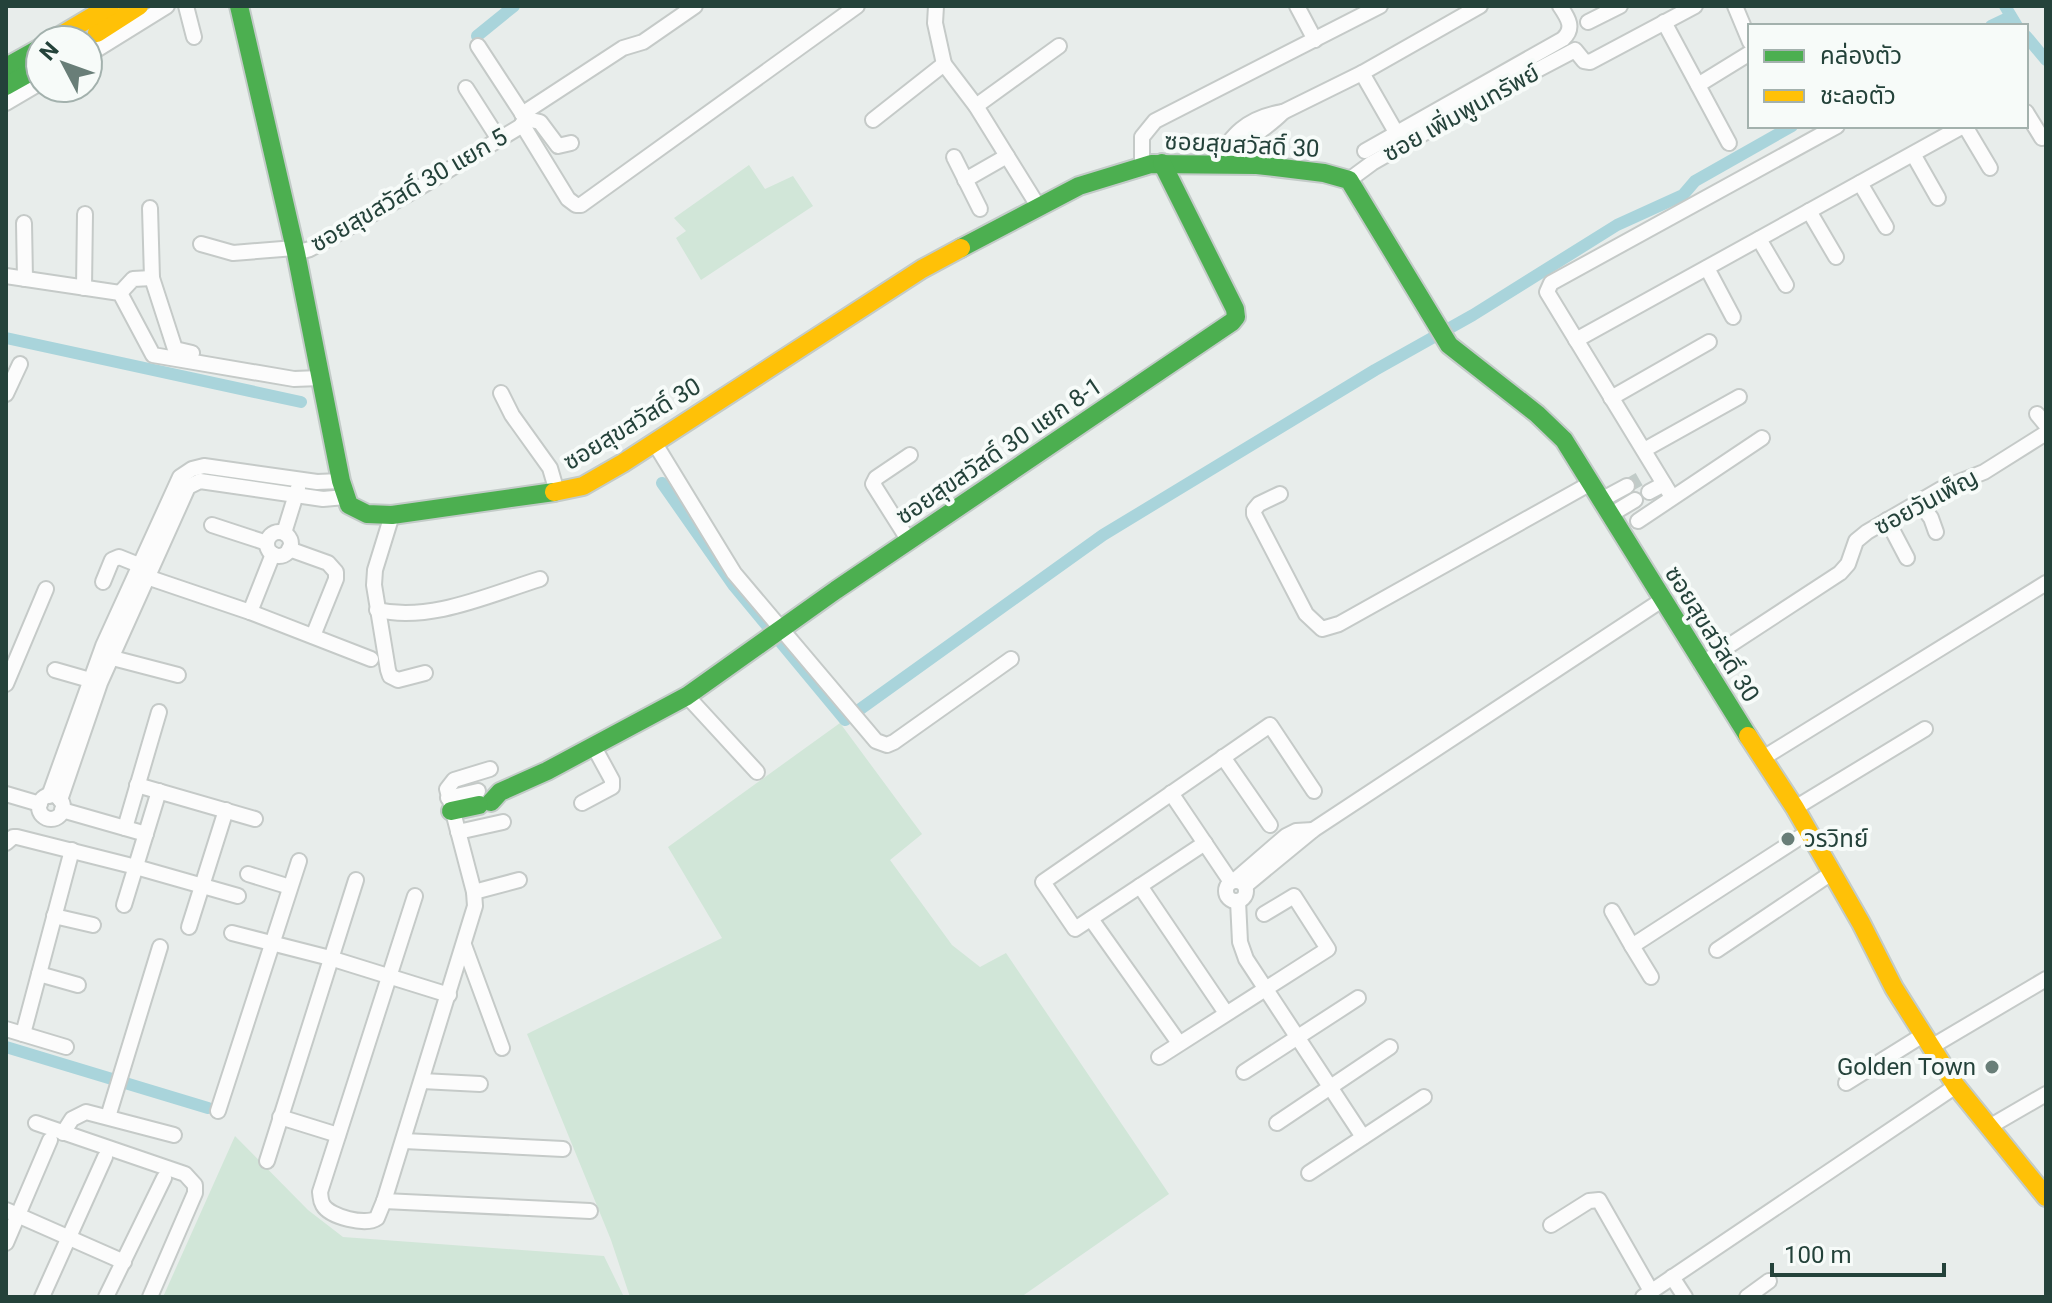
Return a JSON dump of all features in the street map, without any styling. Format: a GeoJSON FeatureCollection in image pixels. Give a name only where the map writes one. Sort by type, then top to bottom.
{"type":"FeatureCollection","features":[{"type":"Feature","properties":{"kind":"main road"},"geometry":{"type":"LineString","coordinates":[[80,24],[110,6]]}},
{"type":"Feature","properties":{"kind":"main road"},"geometry":{"type":"LineString","coordinates":[[104,28],[139,6]]}},
{"type":"Feature","properties":{"kind":"main road"},"geometry":{"type":"LineString","coordinates":[[239,6],[295,251],[343,489]]}},
{"type":"Feature","properties":{"kind":"main road"},"geometry":{"type":"LineString","coordinates":[[6,67],[24,57]]}},
{"type":"Feature","properties":{"kind":"main road"},"geometry":{"type":"LineString","coordinates":[[6,86],[24,76]]}},
{"type":"Feature","properties":{"kind":"main road","name":"ซอยสุขสวัสดิ์ 30"},"geometry":{"type":"LineString","coordinates":[[343,489],[349,505],[359,512],[392,515],[583,486],[922,269],[1038,206],[1105,176],[1162,163],[1300,170],[1349,180],[1449,345],[1556,430],[1701,664],[1795,808],[1833,872],[1894,988],[1927,1041],[1956,1086],[2046,1197]]}},
{"type":"Feature","properties":{"kind":"main road","name":"ซอยสุขสวัสดิ์ 30 แยก 8-1"},"geometry":{"type":"LineString","coordinates":[[449,804],[487,796],[594,747],[687,696],[1232,322],[1236,317],[1235,309],[1162,163]]}},
{"type":"Feature","properties":{"kind":"street"},"geometry":{"type":"LineString","coordinates":[[91,24],[119,6]]}},
{"type":"Feature","properties":{"kind":"street"},"geometry":{"type":"LineString","coordinates":[[104,45],[167,6]]}},
{"type":"Feature","properties":{"kind":"street"},"geometry":{"type":"LineString","coordinates":[[186,6],[194,37]]}},
{"type":"Feature","properties":{"kind":"street","name":"ซอยสุขสวัสดิ์ 30 แยก 5"},"geometry":{"type":"LineString","coordinates":[[201,244],[233,253],[310,249],[412,192],[498,138],[623,48],[643,42],[695,6]]}},
{"type":"Feature","properties":{"kind":"street"},"geometry":{"type":"LineString","coordinates":[[478,46],[568,199],[581,205],[857,6]]}},
{"type":"Feature","properties":{"kind":"street"},"geometry":{"type":"LineString","coordinates":[[936,6],[937,38],[944,64],[976,106],[1038,206]]}},
{"type":"Feature","properties":{"kind":"street"},"geometry":{"type":"LineString","coordinates":[[1297,6],[1315,40]]}},
{"type":"Feature","properties":{"kind":"street"},"geometry":{"type":"LineString","coordinates":[[1142,166],[1142,137],[1155,121],[1380,6]]}},
{"type":"Feature","properties":{"kind":"street"},"geometry":{"type":"LineString","coordinates":[[1222,165],[1240,130],[1263,115],[1283,112],[1362,73],[1480,6]]}},
{"type":"Feature","properties":{"kind":"street"},"geometry":{"type":"LineString","coordinates":[[1365,151],[1563,39],[1570,27],[1560,6]]}},
{"type":"Feature","properties":{"kind":"street"},"geometry":{"type":"LineString","coordinates":[[1588,22],[1620,6]]}},
{"type":"Feature","properties":{"kind":"street"},"geometry":{"type":"LineString","coordinates":[[1695,6],[1662,15],[1729,143]]}},
{"type":"Feature","properties":{"kind":"street"},"geometry":{"type":"LineString","coordinates":[[1735,6],[1748,37]]}},
{"type":"Feature","properties":{"kind":"street","name":"ซอย เพิ่มพูนทรัพย์"},"geometry":{"type":"LineString","coordinates":[[1349,180],[1358,170],[1491,94],[1575,50],[1584,61],[1590,62],[1662,15]]}},
{"type":"Feature","properties":{"kind":"street"},"geometry":{"type":"LineString","coordinates":[[976,106],[1059,46]]}},
{"type":"Feature","properties":{"kind":"street"},"geometry":{"type":"LineString","coordinates":[[1698,85],[1748,54]]}},
{"type":"Feature","properties":{"kind":"street"},"geometry":{"type":"LineString","coordinates":[[873,120],[944,64]]}},
{"type":"Feature","properties":{"kind":"street"},"geometry":{"type":"LineString","coordinates":[[6,75],[24,65]]}},
{"type":"Feature","properties":{"kind":"street"},"geometry":{"type":"LineString","coordinates":[[1362,73],[1397,134]]}},
{"type":"Feature","properties":{"kind":"street"},"geometry":{"type":"LineString","coordinates":[[466,88],[498,138]]}},
{"type":"Feature","properties":{"kind":"street"},"geometry":{"type":"LineString","coordinates":[[6,103],[24,92]]}},
{"type":"Feature","properties":{"kind":"street"},"geometry":{"type":"LineString","coordinates":[[2028,115],[2042,138]]}},
{"type":"Feature","properties":{"kind":"street"},"geometry":{"type":"LineString","coordinates":[[524,120],[540,122],[558,146],[571,143]]}},
{"type":"Feature","properties":{"kind":"street"},"geometry":{"type":"LineString","coordinates":[[1668,490],[1547,292],[1551,283],[1833,128]]}},
{"type":"Feature","properties":{"kind":"street"},"geometry":{"type":"LineString","coordinates":[[1576,340],[1960,128]]}},
{"type":"Feature","properties":{"kind":"street"},"geometry":{"type":"LineString","coordinates":[[1965,128],[1990,168]]}},
{"type":"Feature","properties":{"kind":"street"},"geometry":{"type":"LineString","coordinates":[[1913,154],[1938,198]]}},
{"type":"Feature","properties":{"kind":"street"},"geometry":{"type":"LineString","coordinates":[[965,180],[1007,156]]}},
{"type":"Feature","properties":{"kind":"street"},"geometry":{"type":"LineString","coordinates":[[954,157],[980,209]]}},
{"type":"Feature","properties":{"kind":"street"},"geometry":{"type":"LineString","coordinates":[[1860,183],[1886,227]]}},
{"type":"Feature","properties":{"kind":"street"},"geometry":{"type":"LineString","coordinates":[[150,208],[152,278],[175,349],[293,372],[319,372]]}},
{"type":"Feature","properties":{"kind":"street"},"geometry":{"type":"LineString","coordinates":[[1809,211],[1836,257]]}},
{"type":"Feature","properties":{"kind":"street"},"geometry":{"type":"LineString","coordinates":[[84,288],[85,214]]}},
{"type":"Feature","properties":{"kind":"street"},"geometry":{"type":"LineString","coordinates":[[24,223],[25,279]]}},
{"type":"Feature","properties":{"kind":"street"},"geometry":{"type":"LineString","coordinates":[[1759,239],[1786,285]]}},
{"type":"Feature","properties":{"kind":"street"},"geometry":{"type":"LineString","coordinates":[[1707,268],[1733,317]]}},
{"type":"Feature","properties":{"kind":"street"},"geometry":{"type":"LineString","coordinates":[[6,276],[120,293]]}},
{"type":"Feature","properties":{"kind":"street"},"geometry":{"type":"LineString","coordinates":[[120,293],[133,279],[152,278]]}},
{"type":"Feature","properties":{"kind":"street"},"geometry":{"type":"LineString","coordinates":[[120,293],[153,355],[294,379],[319,372]]}},
{"type":"Feature","properties":{"kind":"street"},"geometry":{"type":"LineString","coordinates":[[1611,398],[1709,342]]}},
{"type":"Feature","properties":{"kind":"street"},"geometry":{"type":"LineString","coordinates":[[6,394],[20,364]]}},
{"type":"Feature","properties":{"kind":"street"},"geometry":{"type":"LineString","coordinates":[[501,393],[516,422],[544,457],[557,492]]}},
{"type":"Feature","properties":{"kind":"street"},"geometry":{"type":"LineString","coordinates":[[1644,450],[1739,397]]}},
{"type":"Feature","properties":{"kind":"street","name":"ซอยวันเพ็ญ"},"geometry":{"type":"LineString","coordinates":[[1701,664],[1840,573],[1848,564],[1856,541],[1887,520],[1949,485],[1984,472],[2046,433]]}},
{"type":"Feature","properties":{"kind":"street"},"geometry":{"type":"LineString","coordinates":[[1638,521],[1668,490],[1762,438]]}},
{"type":"Feature","properties":{"kind":"street"},"geometry":{"type":"LineString","coordinates":[[654,442],[729,565],[775,633],[843,702],[876,741],[887,745],[1011,659]]}},
{"type":"Feature","properties":{"kind":"street"},"geometry":{"type":"LineString","coordinates":[[909,541],[873,484],[876,478],[910,455]]}},
{"type":"Feature","properties":{"kind":"street"},"geometry":{"type":"LineString","coordinates":[[53,802],[91,708],[105,656],[173,487],[180,477],[204,466],[328,483],[343,489]]}},
{"type":"Feature","properties":{"kind":"street"},"geometry":{"type":"LineString","coordinates":[[1641,478],[1656,469]]}},
{"type":"Feature","properties":{"kind":"street"},"geometry":{"type":"LineString","coordinates":[[284,533],[299,479]]}},
{"type":"Feature","properties":{"kind":"street"},"geometry":{"type":"LineString","coordinates":[[141,572],[182,497],[194,482],[323,499],[343,489]]}},
{"type":"Feature","properties":{"kind":"street"},"geometry":{"type":"LineString","coordinates":[[1280,494],[1259,504],[1254,514],[1306,614],[1322,629],[1339,624],[1591,483]]}},
{"type":"Feature","properties":{"kind":"street"},"geometry":{"type":"LineString","coordinates":[[1606,508],[1627,486]]}},
{"type":"Feature","properties":{"kind":"street"},"geometry":{"type":"LineString","coordinates":[[1649,492],[1668,490]]}},
{"type":"Feature","properties":{"kind":"street"},"geometry":{"type":"LineString","coordinates":[[1606,508],[1635,500]]}},
{"type":"Feature","properties":{"kind":"street"},"geometry":{"type":"LineString","coordinates":[[1919,502],[1931,518],[1936,532]]}},
{"type":"Feature","properties":{"kind":"street"},"geometry":{"type":"LineString","coordinates":[[392,515],[375,570],[377,610],[390,676],[398,680],[425,673]]}},
{"type":"Feature","properties":{"kind":"street"},"geometry":{"type":"LineString","coordinates":[[1887,520],[1907,558]]}},
{"type":"Feature","properties":{"kind":"street"},"geometry":{"type":"LineString","coordinates":[[212,525],[270,549],[282,555],[289,549],[290,540],[284,533],[275,533],[270,549],[250,612]]}},
{"type":"Feature","properties":{"kind":"street"},"geometry":{"type":"LineString","coordinates":[[289,549],[328,563],[336,572],[313,636]]}},
{"type":"Feature","properties":{"kind":"street"},"geometry":{"type":"LineString","coordinates":[[103,582],[112,560],[119,557],[141,572],[371,659]]}},
{"type":"Feature","properties":{"kind":"street"},"geometry":{"type":"LineString","coordinates":[[377,610],[395,614],[430,612],[540,579]]}},
{"type":"Feature","properties":{"kind":"street"},"geometry":{"type":"LineString","coordinates":[[1763,758],[2046,583]]}},
{"type":"Feature","properties":{"kind":"street"},"geometry":{"type":"LineString","coordinates":[[6,684],[11,658],[46,589]]}},
{"type":"Feature","properties":{"kind":"street"},"geometry":{"type":"LineString","coordinates":[[1363,1137],[1242,949],[1238,901],[1230,899],[1226,892],[1286,836],[1296,831],[1313,830],[1662,600]]}},
{"type":"Feature","properties":{"kind":"street"},"geometry":{"type":"LineString","coordinates":[[105,656],[178,675]]}},
{"type":"Feature","properties":{"kind":"street"},"geometry":{"type":"LineString","coordinates":[[53,802],[90,680],[105,656]]}},
{"type":"Feature","properties":{"kind":"street"},"geometry":{"type":"LineString","coordinates":[[55,670],[90,680]]}},
{"type":"Feature","properties":{"kind":"street"},"geometry":{"type":"LineString","coordinates":[[687,696],[757,772]]}},
{"type":"Feature","properties":{"kind":"street"},"geometry":{"type":"LineString","coordinates":[[125,828],[159,712]]}},
{"type":"Feature","properties":{"kind":"street"},"geometry":{"type":"LineString","coordinates":[[1205,843],[1075,929],[1043,882],[1270,725],[1314,791]]}},
{"type":"Feature","properties":{"kind":"street"},"geometry":{"type":"LineString","coordinates":[[1795,808],[1925,729]]}},
{"type":"Feature","properties":{"kind":"street"},"geometry":{"type":"LineString","coordinates":[[582,803],[612,787],[612,780],[594,747]]}},
{"type":"Feature","properties":{"kind":"street"},"geometry":{"type":"LineString","coordinates":[[1223,757],[1270,825]]}},
{"type":"Feature","properties":{"kind":"street"},"geometry":{"type":"LineString","coordinates":[[415,896],[320,1192],[324,1207],[330,1212],[372,1222],[384,1201],[404,1141],[475,906],[447,789],[454,780],[490,769]]}},
{"type":"Feature","properties":{"kind":"street"},"geometry":{"type":"LineString","coordinates":[[137,785],[255,819]]}},
{"type":"Feature","properties":{"kind":"street"},"geometry":{"type":"LineString","coordinates":[[124,905],[159,791]]}},
{"type":"Feature","properties":{"kind":"street"},"geometry":{"type":"LineString","coordinates":[[1171,793],[1237,883]]}},
{"type":"Feature","properties":{"kind":"street"},"geometry":{"type":"LineString","coordinates":[[6,794],[53,802],[146,834]]}},
{"type":"Feature","properties":{"kind":"street"},"geometry":{"type":"LineString","coordinates":[[189,927],[226,810]]}},
{"type":"Feature","properties":{"kind":"street"},"geometry":{"type":"LineString","coordinates":[[458,832],[503,822]]}},
{"type":"Feature","properties":{"kind":"street"},"geometry":{"type":"LineString","coordinates":[[1632,946],[1808,832]]}},
{"type":"Feature","properties":{"kind":"street"},"geometry":{"type":"LineString","coordinates":[[6,843],[13,837],[72,850],[238,896]]}},
{"type":"Feature","properties":{"kind":"street"},"geometry":{"type":"LineString","coordinates":[[23,1034],[72,850]]}},
{"type":"Feature","properties":{"kind":"street"},"geometry":{"type":"LineString","coordinates":[[218,1111],[299,861]]}},
{"type":"Feature","properties":{"kind":"street"},"geometry":{"type":"LineString","coordinates":[[1717,950],[1833,872]]}},
{"type":"Feature","properties":{"kind":"street"},"geometry":{"type":"LineString","coordinates":[[248,874],[290,887]]}},
{"type":"Feature","properties":{"kind":"street"},"geometry":{"type":"LineString","coordinates":[[267,1161],[356,880]]}},
{"type":"Feature","properties":{"kind":"street"},"geometry":{"type":"LineString","coordinates":[[474,892],[519,880]]}},
{"type":"Feature","properties":{"kind":"street"},"geometry":{"type":"LineString","coordinates":[[1140,886],[1226,1013]]}},
{"type":"Feature","properties":{"kind":"street"},"geometry":{"type":"LineString","coordinates":[[1159,1057],[1328,949],[1294,896],[1264,914]]}},
{"type":"Feature","properties":{"kind":"street"},"geometry":{"type":"LineString","coordinates":[[1612,911],[1651,977]]}},
{"type":"Feature","properties":{"kind":"street"},"geometry":{"type":"LineString","coordinates":[[54,916],[93,925]]}},
{"type":"Feature","properties":{"kind":"street"},"geometry":{"type":"LineString","coordinates":[[1091,919],[1179,1043]]}},
{"type":"Feature","properties":{"kind":"street"},"geometry":{"type":"LineString","coordinates":[[232,933],[330,958],[449,995]]}},
{"type":"Feature","properties":{"kind":"street"},"geometry":{"type":"LineString","coordinates":[[464,945],[502,1048]]}},
{"type":"Feature","properties":{"kind":"street"},"geometry":{"type":"LineString","coordinates":[[108,1117],[160,947]]}},
{"type":"Feature","properties":{"kind":"street"},"geometry":{"type":"LineString","coordinates":[[39,974],[78,985]]}},
{"type":"Feature","properties":{"kind":"street"},"geometry":{"type":"LineString","coordinates":[[1846,1083],[2046,979]]}},
{"type":"Feature","properties":{"kind":"street"},"geometry":{"type":"LineString","coordinates":[[1244,1072],[1358,998]]}},
{"type":"Feature","properties":{"kind":"street"},"geometry":{"type":"LineString","coordinates":[[6,1029],[66,1047]]}},
{"type":"Feature","properties":{"kind":"street"},"geometry":{"type":"LineString","coordinates":[[1277,1123],[1390,1047]]}},
{"type":"Feature","properties":{"kind":"street"},"geometry":{"type":"LineString","coordinates":[[422,1081],[480,1084]]}},
{"type":"Feature","properties":{"kind":"street"},"geometry":{"type":"LineString","coordinates":[[1659,1290],[1956,1086]]}},
{"type":"Feature","properties":{"kind":"street"},"geometry":{"type":"LineString","coordinates":[[1989,1127],[2046,1094]]}},
{"type":"Feature","properties":{"kind":"street"},"geometry":{"type":"LineString","coordinates":[[1309,1173],[1424,1097]]}},
{"type":"Feature","properties":{"kind":"street"},"geometry":{"type":"LineString","coordinates":[[6,1243],[12,1213],[56,1136],[77,1114],[86,1112],[174,1135]]}},
{"type":"Feature","properties":{"kind":"street"},"geometry":{"type":"LineString","coordinates":[[280,1117],[338,1135]]}},
{"type":"Feature","properties":{"kind":"street"},"geometry":{"type":"LineString","coordinates":[[36,1123],[56,1136],[185,1174],[195,1185],[150,1297]]}},
{"type":"Feature","properties":{"kind":"street"},"geometry":{"type":"LineString","coordinates":[[404,1141],[563,1149]]}},
{"type":"Feature","properties":{"kind":"street"},"geometry":{"type":"LineString","coordinates":[[42,1297],[105,1157]]}},
{"type":"Feature","properties":{"kind":"street"},"geometry":{"type":"LineString","coordinates":[[106,1297],[164,1178]]}},
{"type":"Feature","properties":{"kind":"street"},"geometry":{"type":"LineString","coordinates":[[1551,1225],[1589,1201],[1599,1200],[1659,1290],[1685,1297]]}},
{"type":"Feature","properties":{"kind":"street"},"geometry":{"type":"LineString","coordinates":[[384,1201],[590,1211]]}},
{"type":"Feature","properties":{"kind":"street"},"geometry":{"type":"LineString","coordinates":[[12,1213],[124,1262]]}},
{"type":"Feature","properties":{"kind":"street"},"geometry":{"type":"LineString","coordinates":[[1747,1297],[1769,1281]]}},
{"type":"Feature","properties":{"kind":"green space"},"geometry":{"type":"Polygon","coordinates":[[[749,165],[765,189],[793,176],[813,206],[701,280],[676,238],[686,231],[674,218],[749,165]]]}},
{"type":"Feature","properties":{"kind":"green space"},"geometry":{"type":"Polygon","coordinates":[[[840,723],[922,834],[890,860],[952,945],[980,967],[1006,953],[1169,1194],[1021,1297],[630,1297],[611,1240],[527,1034],[722,938],[668,847],[840,723]]]}},
{"type":"Feature","properties":{"kind":"green space"},"geometry":{"type":"Polygon","coordinates":[[[235,1136],[308,1210],[343,1237],[604,1256],[624,1297],[163,1297],[235,1136]]]}},
{"type":"Feature","properties":{"kind":"waterway"},"geometry":{"type":"LineString","coordinates":[[477,36],[514,6]]}},
{"type":"Feature","properties":{"kind":"waterway"},"geometry":{"type":"LineString","coordinates":[[2005,6],[2016,24]]}},
{"type":"Feature","properties":{"kind":"waterway"},"geometry":{"type":"LineString","coordinates":[[1995,24],[2010,17]]}},
{"type":"Feature","properties":{"kind":"waterway"},"geometry":{"type":"LineString","coordinates":[[2028,38],[2046,60]]}},
{"type":"Feature","properties":{"kind":"waterway"},"geometry":{"type":"LineString","coordinates":[[662,483],[734,586],[845,720],[1103,535],[1375,370],[1473,315],[1617,225],[1683,195],[1695,181],[1788,128]]}},
{"type":"Feature","properties":{"kind":"waterway"},"geometry":{"type":"LineString","coordinates":[[6,338],[301,402]]}},
{"type":"Feature","properties":{"kind":"waterway"},"geometry":{"type":"LineString","coordinates":[[6,1047],[208,1108]]}},
{"type":"Feature","properties":{"kind":"tunnel"},"geometry":{"type":"LineString","coordinates":[[1627,486],[1641,478]]}},
{"type":"Feature","properties":{"kind":"traffic: fast"},"geometry":{"type":"LineString","coordinates":[[239,6],[296,253],[341,481],[349,505],[367,514],[392,515],[554,492]]}},
{"type":"Feature","properties":{"kind":"traffic: fast"},"geometry":{"type":"LineString","coordinates":[[6,67],[24,57]]}},
{"type":"Feature","properties":{"kind":"traffic: fast"},"geometry":{"type":"LineString","coordinates":[[6,86],[24,76]]}},
{"type":"Feature","properties":{"kind":"traffic: fast"},"geometry":{"type":"LineString","coordinates":[[491,802],[500,792],[547,771],[687,696],[836,590],[1232,322],[1236,317],[1235,309],[1162,163]]}},
{"type":"Feature","properties":{"kind":"traffic: fast"},"geometry":{"type":"LineString","coordinates":[[961,248],[1079,186],[1151,164],[1257,165],[1324,173],[1349,180],[1449,345],[1537,414],[1564,440],[1748,736]]}},
{"type":"Feature","properties":{"kind":"traffic: fast"},"geometry":{"type":"LineString","coordinates":[[451,811],[479,805]]}},
{"type":"Feature","properties":{"kind":"traffic: slow"},"geometry":{"type":"LineString","coordinates":[[80,24],[110,6]]}},
{"type":"Feature","properties":{"kind":"traffic: slow"},"geometry":{"type":"LineString","coordinates":[[104,28],[139,6]]}},
{"type":"Feature","properties":{"kind":"traffic: slow"},"geometry":{"type":"LineString","coordinates":[[554,492],[583,486],[623,463],[922,269],[961,248]]}},
{"type":"Feature","properties":{"kind":"traffic: slow"},"geometry":{"type":"LineString","coordinates":[[1748,736],[1795,808],[1861,923],[1894,988],[1956,1086],[2046,1197]]}},
{"type":"Feature","properties":{"kind":"place","name":"วรวิทย์"},"geometry":{"type":"Point","coordinates":[1788,839]}},
{"type":"Feature","properties":{"kind":"place","name":"Golden Town"},"geometry":{"type":"Point","coordinates":[1992,1067]}}]}
